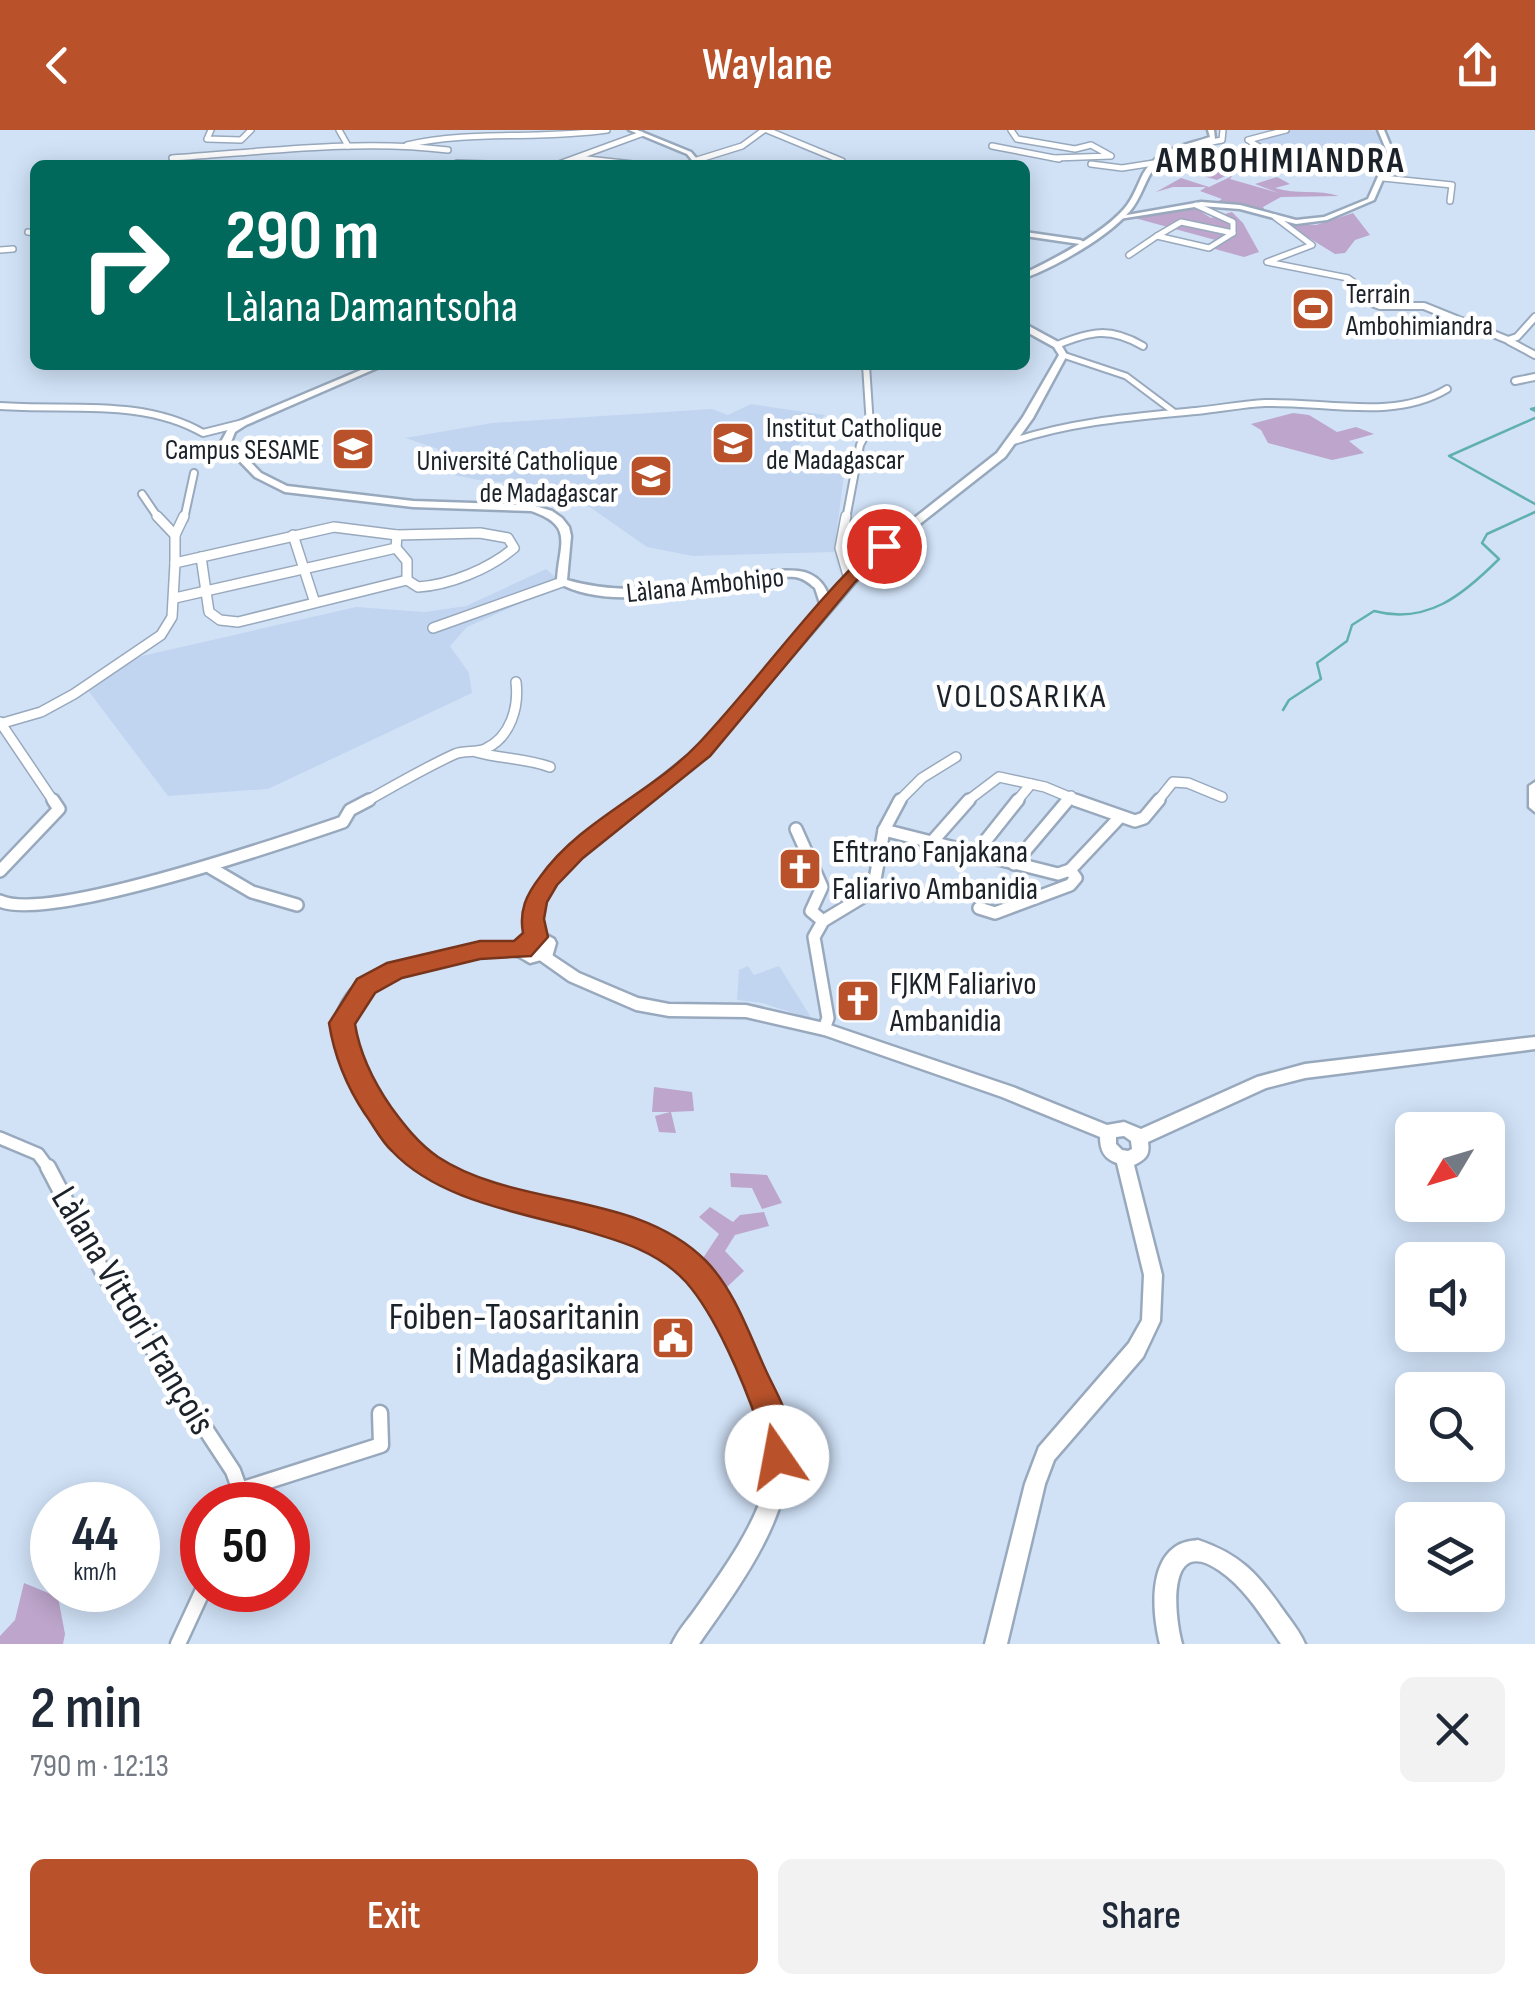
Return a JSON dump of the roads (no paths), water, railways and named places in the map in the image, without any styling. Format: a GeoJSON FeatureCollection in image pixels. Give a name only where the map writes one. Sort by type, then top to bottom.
{"type":"FeatureCollection","features":[{"type":"Feature","properties":{"kind":"main road"},"geometry":{"type":"LineString","coordinates":[[1030,274],[1062,259],[1080,242],[1119,217],[1130,207],[1154,162],[1176,149],[1213,138],[1210,130]]}},
{"type":"Feature","properties":{"kind":"main road"},"geometry":{"type":"LineString","coordinates":[[543,955],[530,957],[529,944],[536,901],[550,880],[576,852],[703,751],[848,579],[1014,441],[1060,350],[1030,330]]}},
{"type":"Feature","properties":{"kind":"main road"},"geometry":{"type":"LineString","coordinates":[[529,944],[480,950],[382,976],[355,998],[342,1023],[342,1035],[360,1082],[383,1120],[400,1142],[429,1166],[521,1201],[628,1229],[680,1257],[718,1298],[776,1427],[777,1482],[759,1531],[684,1644]]}},
{"type":"Feature","properties":{"kind":"street"},"geometry":{"type":"LineString","coordinates":[[211,130],[207,139],[236,140],[251,130]]}},
{"type":"Feature","properties":{"kind":"street"},"geometry":{"type":"LineString","coordinates":[[340,130],[348,146]]}},
{"type":"Feature","properties":{"kind":"street"},"geometry":{"type":"LineString","coordinates":[[408,145],[415,139],[446,134],[562,136],[607,130]]}},
{"type":"Feature","properties":{"kind":"street"},"geometry":{"type":"LineString","coordinates":[[632,130],[694,160]]}},
{"type":"Feature","properties":{"kind":"street"},"geometry":{"type":"LineString","coordinates":[[704,160],[758,138],[766,130],[840,160]]}},
{"type":"Feature","properties":{"kind":"street"},"geometry":{"type":"LineString","coordinates":[[1012,130],[1017,139],[1076,149],[1091,146],[1112,156],[1054,158]]}},
{"type":"Feature","properties":{"kind":"street"},"geometry":{"type":"LineString","coordinates":[[1176,149],[1222,140],[1223,130]]}},
{"type":"Feature","properties":{"kind":"street"},"geometry":{"type":"LineString","coordinates":[[1285,161],[1248,140],[1286,130]]}},
{"type":"Feature","properties":{"kind":"street"},"geometry":{"type":"LineString","coordinates":[[1119,217],[1196,205],[1240,208],[1305,222],[1350,210],[1371,200],[1383,178],[1391,154],[1379,130]]}},
{"type":"Feature","properties":{"kind":"street"},"geometry":{"type":"LineString","coordinates":[[571,160],[641,134]]}},
{"type":"Feature","properties":{"kind":"street"},"geometry":{"type":"LineString","coordinates":[[172,158],[348,146],[408,145],[448,150]]}},
{"type":"Feature","properties":{"kind":"street"},"geometry":{"type":"LineString","coordinates":[[992,146],[1122,168],[1154,162]]}},
{"type":"Feature","properties":{"kind":"street"},"geometry":{"type":"LineString","coordinates":[[577,158],[596,160]]}},
{"type":"Feature","properties":{"kind":"street"},"geometry":{"type":"LineString","coordinates":[[1233,162],[1245,164],[1257,159],[1306,167]]}},
{"type":"Feature","properties":{"kind":"street"},"geometry":{"type":"LineString","coordinates":[[1383,178],[1452,185],[1450,201]]}},
{"type":"Feature","properties":{"kind":"street"},"geometry":{"type":"LineString","coordinates":[[1157,236],[1209,248],[1232,232],[1234,222],[1196,205]]}},
{"type":"Feature","properties":{"kind":"street"},"geometry":{"type":"LineString","coordinates":[[1275,217],[1312,245],[1269,259],[1270,264],[1348,278],[1355,283],[1350,294],[1366,302],[1421,305],[1535,355]]}},
{"type":"Feature","properties":{"kind":"street"},"geometry":{"type":"LineString","coordinates":[[1130,255],[1182,222],[1232,232]]}},
{"type":"Feature","properties":{"kind":"street"},"geometry":{"type":"LineString","coordinates":[[1030,235],[1080,242]]}},
{"type":"Feature","properties":{"kind":"street"},"geometry":{"type":"LineString","coordinates":[[0,250],[13,249]]}},
{"type":"Feature","properties":{"kind":"street"},"geometry":{"type":"LineString","coordinates":[[1508,340],[1517,337],[1535,317]]}},
{"type":"Feature","properties":{"kind":"street"},"geometry":{"type":"LineString","coordinates":[[1060,350],[1103,327],[1121,332],[1143,346]]}},
{"type":"Feature","properties":{"kind":"street"},"geometry":{"type":"LineString","coordinates":[[1060,350],[1126,376],[1174,412]]}},
{"type":"Feature","properties":{"kind":"street"},"geometry":{"type":"LineString","coordinates":[[0,406],[146,411],[190,422],[203,433],[242,423],[366,370]]}},
{"type":"Feature","properties":{"kind":"street"},"geometry":{"type":"LineString","coordinates":[[848,579],[840,548],[860,445],[870,426],[866,370]]}},
{"type":"Feature","properties":{"kind":"street"},"geometry":{"type":"LineString","coordinates":[[1514,381],[1535,377]]}},
{"type":"Feature","properties":{"kind":"street"},"geometry":{"type":"LineString","coordinates":[[1014,441],[1040,431],[1174,412],[1272,403],[1305,406],[1426,402],[1447,390]]}},
{"type":"Feature","properties":{"kind":"street"},"geometry":{"type":"LineString","coordinates":[[242,423],[231,431],[226,442],[232,452],[258,475],[284,489],[412,504],[532,508],[550,512],[564,524],[569,543],[561,566],[562,582],[433,628]]}},
{"type":"Feature","properties":{"kind":"street"},"geometry":{"type":"LineString","coordinates":[[0,871],[59,809],[2,723],[41,712],[74,694],[170,626],[175,598],[175,535],[182,526],[194,473]]}},
{"type":"Feature","properties":{"kind":"street"},"geometry":{"type":"LineString","coordinates":[[142,494],[164,527],[175,535]]}},
{"type":"Feature","properties":{"kind":"street"},"geometry":{"type":"LineString","coordinates":[[175,563],[350,526],[397,535],[480,533],[514,542],[509,555],[429,586],[415,586],[407,580],[314,600],[270,616],[229,622],[213,618],[204,593],[201,558]]}},
{"type":"Feature","properties":{"kind":"street"},"geometry":{"type":"LineString","coordinates":[[293,535],[314,600]]}},
{"type":"Feature","properties":{"kind":"street"},"geometry":{"type":"LineString","coordinates":[[397,535],[396,548],[408,561],[407,580]]}},
{"type":"Feature","properties":{"kind":"street"},"geometry":{"type":"LineString","coordinates":[[175,598],[396,548]]}},
{"type":"Feature","properties":{"kind":"street","name":"Làlana Ambohipo"},"geometry":{"type":"LineString","coordinates":[[562,582],[584,591],[622,594],[799,574],[816,580],[826,592],[826,607]]}},
{"type":"Feature","properties":{"kind":"street"},"geometry":{"type":"LineString","coordinates":[[476,752],[506,730],[518,698],[516,682]]}},
{"type":"Feature","properties":{"kind":"street"},"geometry":{"type":"LineString","coordinates":[[0,900],[11,906],[54,902],[211,868],[344,822],[350,810],[459,752],[522,757],[550,766]]}},
{"type":"Feature","properties":{"kind":"street"},"geometry":{"type":"LineString","coordinates":[[824,1029],[828,1018],[814,937],[824,922],[874,886],[889,815],[914,784],[956,757]]}},
{"type":"Feature","properties":{"kind":"street"},"geometry":{"type":"LineString","coordinates":[[930,843],[991,780],[1000,778],[1072,796],[1119,818],[1144,818],[1172,782],[1188,783],[1222,797]]}},
{"type":"Feature","properties":{"kind":"street"},"geometry":{"type":"LineString","coordinates":[[975,854],[1031,784]]}},
{"type":"Feature","properties":{"kind":"street"},"geometry":{"type":"LineString","coordinates":[[1535,786],[1535,808]]}},
{"type":"Feature","properties":{"kind":"street"},"geometry":{"type":"LineString","coordinates":[[1014,864],[1072,796]]}},
{"type":"Feature","properties":{"kind":"street"},"geometry":{"type":"LineString","coordinates":[[884,830],[1058,874],[1070,870],[1119,818]]}},
{"type":"Feature","properties":{"kind":"street"},"geometry":{"type":"LineString","coordinates":[[796,829],[822,887],[811,910],[824,922]]}},
{"type":"Feature","properties":{"kind":"street"},"geometry":{"type":"LineString","coordinates":[[211,868],[252,892],[296,905]]}},
{"type":"Feature","properties":{"kind":"street"},"geometry":{"type":"LineString","coordinates":[[978,908],[995,914],[1070,885],[1076,878],[1070,870]]}},
{"type":"Feature","properties":{"kind":"street"},"geometry":{"type":"LineString","coordinates":[[543,955],[574,977],[636,1004],[669,1010],[746,1011],[824,1029],[1007,1092],[1108,1133],[1121,1128],[1139,1138]]}},
{"type":"Feature","properties":{"kind":"street"},"geometry":{"type":"LineString","coordinates":[[1139,1138],[1263,1082],[1305,1071],[1535,1043]]}},
{"type":"Feature","properties":{"kind":"street"},"geometry":{"type":"LineString","coordinates":[[996,1644],[1046,1454],[1136,1350],[1151,1321],[1153,1275],[1124,1159],[1108,1147],[1108,1133]]}},
{"type":"Feature","properties":{"kind":"street","name":"Làlana Vittori François"},"geometry":{"type":"LineString","coordinates":[[0,1138],[38,1154],[55,1177],[105,1276],[233,1471],[235,1482]]}},
{"type":"Feature","properties":{"kind":"street"},"geometry":{"type":"LineString","coordinates":[[1124,1159],[1141,1152],[1139,1138]]}},
{"type":"Feature","properties":{"kind":"street"},"geometry":{"type":"LineString","coordinates":[[281,1482],[381,1445],[380,1414]]}},
{"type":"Feature","properties":{"kind":"street"},"geometry":{"type":"LineString","coordinates":[[1172,1644],[1164,1610],[1168,1573],[1187,1553],[1200,1551],[1217,1556],[1234,1569],[1294,1644]]}},
{"type":"Feature","properties":{"kind":"street"},"geometry":{"type":"LineString","coordinates":[[178,1644],[193,1612]]}},
{"type":"Feature","properties":{"kind":"waterway"},"geometry":{"type":"LineString","coordinates":[[1535,408],[1531,409],[1535,411]]}},
{"type":"Feature","properties":{"kind":"waterway"},"geometry":{"type":"LineString","coordinates":[[1535,418],[1449,456],[1535,504]]}},
{"type":"Feature","properties":{"kind":"waterway"},"geometry":{"type":"LineString","coordinates":[[1283,710],[1289,700],[1321,679],[1317,663],[1347,641],[1352,625],[1374,611],[1411,614],[1458,595],[1499,559],[1482,543],[1487,534],[1535,512]]}},
{"type":"Feature","properties":{"kind":"place","name":"Terrain Ambohimiandra"},"geometry":{"type":"Point","coordinates":[1313,309]}},
{"type":"Feature","properties":{"kind":"place","name":"Institut Catholique de Madagascar"},"geometry":{"type":"Point","coordinates":[733,443]}},
{"type":"Feature","properties":{"kind":"place","name":"Campus SESAME"},"geometry":{"type":"Point","coordinates":[353,449]}},
{"type":"Feature","properties":{"kind":"place","name":"Université Catholique de Madagascar"},"geometry":{"type":"Point","coordinates":[651,476]}},
{"type":"Feature","properties":{"kind":"place","name":"Efitrano Fanjakana Faliarivo Ambanidia"},"geometry":{"type":"Point","coordinates":[800,869]}},
{"type":"Feature","properties":{"kind":"place","name":"FJKM Faliarivo Ambanidia"},"geometry":{"type":"Point","coordinates":[858,1001]}},
{"type":"Feature","properties":{"kind":"place","name":"Foiben-Taosaritanin i Madagasikara"},"geometry":{"type":"Point","coordinates":[673,1338]}},
{"type":"Feature","properties":{"kind":"district","name":"AMBOHIMIANDRA"},"geometry":{"type":"Point","coordinates":[1281,160]}},
{"type":"Feature","properties":{"kind":"district","name":"VOLOSARIKA"},"geometry":{"type":"Point","coordinates":[1022,695]}}]}
